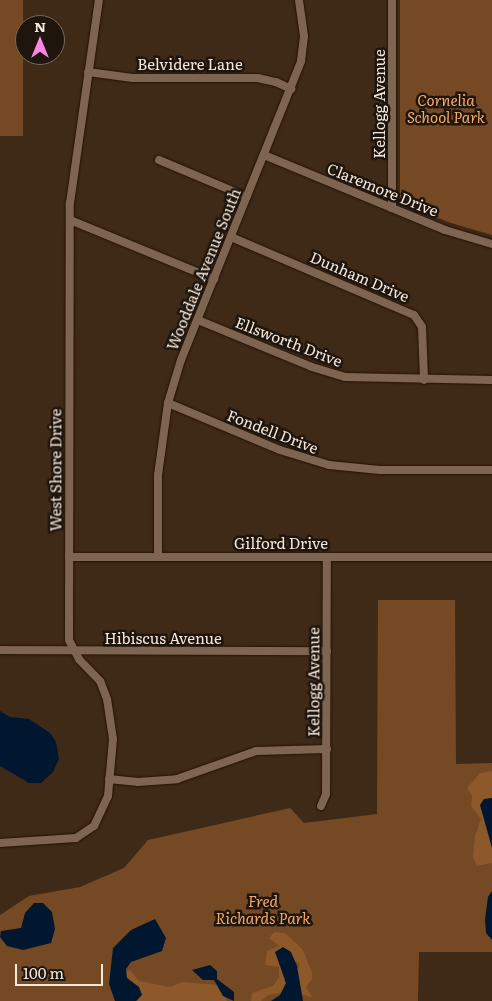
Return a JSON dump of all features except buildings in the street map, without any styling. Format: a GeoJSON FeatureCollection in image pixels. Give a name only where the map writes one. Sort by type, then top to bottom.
{"type":"FeatureCollection","features":[{"type":"Feature","properties":{"kind":"street","name":"West Shore Drive"},"geometry":{"type":"LineString","coordinates":[[0,844],[65,841],[86,833],[105,807],[110,779],[113,739],[105,689],[74,652],[68,640],[71,182],[100,0]]}},
{"type":"Feature","properties":{"kind":"street","name":"Wooddale Avenue South"},"geometry":{"type":"LineString","coordinates":[[158,557],[158,475],[168,404],[214,279],[291,89],[304,49],[299,0]]}},
{"type":"Feature","properties":{"kind":"street","name":"Kellogg Avenue"},"geometry":{"type":"LineString","coordinates":[[392,0],[392,208]]}},
{"type":"Feature","properties":{"kind":"street","name":"Belvidere Lane"},"geometry":{"type":"LineString","coordinates":[[88,72],[133,78],[267,79],[291,89]]}},
{"type":"Feature","properties":{"kind":"street","name":"Claremore Drive"},"geometry":{"type":"LineString","coordinates":[[264,156],[467,238],[492,244]]}},
{"type":"Feature","properties":{"kind":"street"},"geometry":{"type":"LineString","coordinates":[[159,160],[247,197]]}},
{"type":"Feature","properties":{"kind":"street"},"geometry":{"type":"LineString","coordinates":[[70,220],[214,279]]}},
{"type":"Feature","properties":{"kind":"street","name":"Dunham Drive"},"geometry":{"type":"LineString","coordinates":[[231,237],[414,315],[422,327],[424,380]]}},
{"type":"Feature","properties":{"kind":"street","name":"Ellsworth Drive"},"geometry":{"type":"LineString","coordinates":[[198,320],[328,373],[363,380],[492,380]]}},
{"type":"Feature","properties":{"kind":"street","name":"Fondell Drive"},"geometry":{"type":"LineString","coordinates":[[168,404],[280,450],[329,466],[380,470],[492,470]]}},
{"type":"Feature","properties":{"kind":"street","name":"Gilford Drive"},"geometry":{"type":"LineString","coordinates":[[69,557],[492,557]]}},
{"type":"Feature","properties":{"kind":"street","name":"Kellogg Avenue"},"geometry":{"type":"LineString","coordinates":[[321,806],[326,794],[327,557]]}},
{"type":"Feature","properties":{"kind":"street","name":"Hibiscus Avenue"},"geometry":{"type":"LineString","coordinates":[[0,650],[74,652],[327,651]]}},
{"type":"Feature","properties":{"kind":"street"},"geometry":{"type":"LineString","coordinates":[[110,779],[157,782],[196,774],[239,755],[256,751],[327,750]]}},
{"type":"Feature","properties":{"kind":"green space"},"geometry":{"type":"Polygon","coordinates":[[[0,0],[23,0],[23,15],[15,15],[15,65],[23,65],[23,136],[0,136],[0,0]]]}},
{"type":"Feature","properties":{"kind":"green space","name":"Cornelia School Park"},"geometry":{"type":"Polygon","coordinates":[[[400,0],[492,0],[492,235],[451,223],[400,203],[400,0]]]}},
{"type":"Feature","properties":{"kind":"green space","name":"Fred Richards Park"},"geometry":{"type":"Polygon","coordinates":[[[378,600],[455,600],[456,764],[492,763],[492,952],[419,952],[418,1001],[0,1001],[0,915],[29,896],[80,887],[124,868],[148,840],[290,808],[304,823],[377,814],[378,600]]]}},
{"type":"Feature","properties":{"kind":"shaded area"},"geometry":{"type":"Polygon","coordinates":[[[492,771],[492,863],[477,866],[473,857],[475,836],[481,819],[471,806],[472,796],[467,788],[480,773],[492,771]]]}},
{"type":"Feature","properties":{"kind":"shaded area"},"geometry":{"type":"Polygon","coordinates":[[[274,932],[285,933],[303,950],[312,973],[312,979],[306,987],[312,997],[298,994],[295,966],[299,968],[299,964],[296,961],[284,980],[287,986],[284,992],[268,995],[261,1001],[251,1001],[252,993],[273,986],[279,977],[279,967],[265,965],[267,951],[279,946],[269,938],[274,932]]]}},
{"type":"Feature","properties":{"kind":"shaded area"},"geometry":{"type":"Polygon","coordinates":[[[130,970],[139,981],[170,987],[182,982],[220,985],[227,1001],[138,1001],[123,972],[130,970]]]}},
{"type":"Feature","properties":{"kind":"water"},"geometry":{"type":"Polygon","coordinates":[[[0,711],[10,717],[29,719],[50,733],[56,742],[59,759],[53,772],[41,783],[29,783],[0,766],[0,711]]]}},
{"type":"Feature","properties":{"kind":"water"},"geometry":{"type":"Polygon","coordinates":[[[492,798],[492,848],[480,805],[484,799],[492,798]]]}},
{"type":"Feature","properties":{"kind":"water"},"geometry":{"type":"Polygon","coordinates":[[[492,891],[492,940],[486,933],[485,919],[488,897],[492,891]]]}},
{"type":"Feature","properties":{"kind":"water"},"geometry":{"type":"Polygon","coordinates":[[[34,903],[43,903],[52,912],[55,929],[51,943],[23,950],[7,946],[0,937],[1,931],[21,928],[25,913],[34,903]]]}},
{"type":"Feature","properties":{"kind":"water"},"geometry":{"type":"Polygon","coordinates":[[[155,919],[166,938],[162,951],[131,962],[126,969],[127,978],[139,987],[142,995],[136,1001],[115,1001],[109,984],[113,948],[131,930],[155,919]]]}},
{"type":"Feature","properties":{"kind":"water"},"geometry":{"type":"Polygon","coordinates":[[[283,947],[291,952],[297,966],[303,1001],[271,1001],[280,995],[286,983],[275,952],[283,947]]]}},
{"type":"Feature","properties":{"kind":"water"},"geometry":{"type":"Polygon","coordinates":[[[210,965],[217,971],[217,979],[234,992],[234,1001],[223,996],[214,980],[203,980],[192,970],[210,965]]]}}]}
